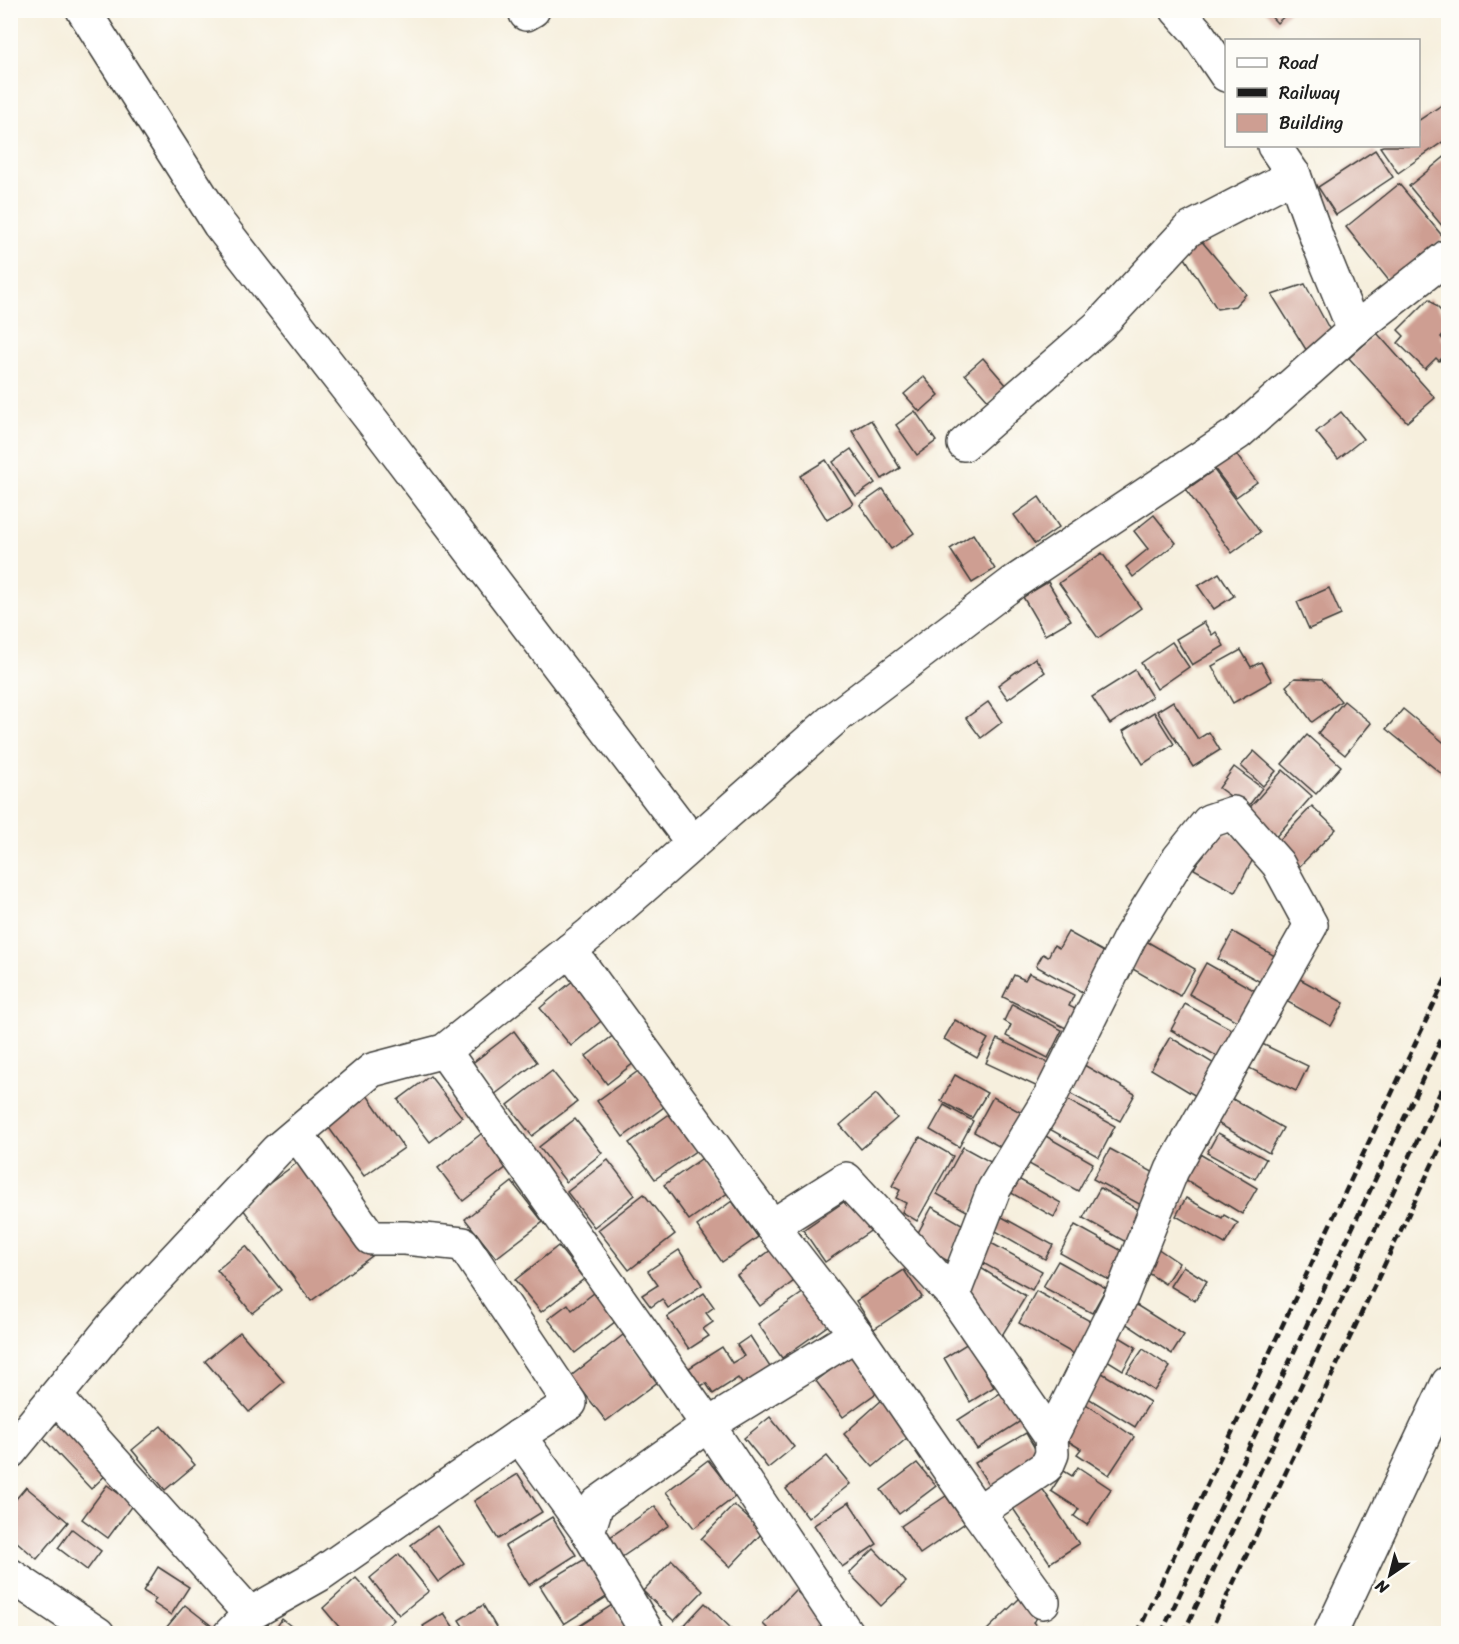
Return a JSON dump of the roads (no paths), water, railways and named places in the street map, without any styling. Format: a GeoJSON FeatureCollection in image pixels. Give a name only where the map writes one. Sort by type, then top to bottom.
{"type":"FeatureCollection","features":[{"type":"Feature","properties":{"kind":"street"},"geometry":{"type":"LineString","coordinates":[[83,10],[219,224],[377,427],[693,843]]}},
{"type":"Feature","properties":{"kind":"street"},"geometry":{"type":"LineString","coordinates":[[1178,10],[1197,31],[1225,72]]}},
{"type":"Feature","properties":{"kind":"street"},"geometry":{"type":"LineString","coordinates":[[1275,147],[1294,175],[1354,330]]}},
{"type":"Feature","properties":{"kind":"street"},"geometry":{"type":"LineString","coordinates":[[964,444],[1099,326],[1188,230],[1294,175]]}},
{"type":"Feature","properties":{"kind":"street"},"geometry":{"type":"LineString","coordinates":[[10,1452],[117,1321],[277,1150],[372,1070],[444,1051],[570,950],[835,718],[1013,583],[1238,433],[1354,330],[1449,256]]}},
{"type":"Feature","properties":{"kind":"street"},"geometry":{"type":"LineString","coordinates":[[953,1295],[994,1189],[1050,1096],[1130,937],[1179,858],[1209,820],[1233,813],[1278,864],[1311,926],[1172,1170],[1120,1297],[1051,1437],[1052,1454],[1047,1466],[978,1512]]}},
{"type":"Feature","properties":{"kind":"street"},"geometry":{"type":"LineString","coordinates":[[570,950],[772,1226],[856,1334],[978,1512],[1043,1602]]}},
{"type":"Feature","properties":{"kind":"street"},"geometry":{"type":"LineString","coordinates":[[444,1051],[708,1425],[847,1634]]}},
{"type":"Feature","properties":{"kind":"street"},"geometry":{"type":"LineString","coordinates":[[56,1397],[240,1624],[319,1575],[570,1403],[463,1244],[405,1238],[371,1238],[297,1134]]}},
{"type":"Feature","properties":{"kind":"street"},"geometry":{"type":"LineString","coordinates":[[772,1226],[846,1179],[953,1295],[1051,1437]]}},
{"type":"Feature","properties":{"kind":"street"},"geometry":{"type":"LineString","coordinates":[[588,1532],[597,1504],[708,1425],[856,1334]]}},
{"type":"Feature","properties":{"kind":"street"},"geometry":{"type":"LineString","coordinates":[[1330,1634],[1449,1383]]}},
{"type":"Feature","properties":{"kind":"street"},"geometry":{"type":"LineString","coordinates":[[519,1436],[588,1532],[648,1634]]}},
{"type":"Feature","properties":{"kind":"street"},"geometry":{"type":"LineString","coordinates":[[10,1575],[98,1634]]}},
{"type":"Feature","properties":{"kind":"railway"},"geometry":{"type":"LineString","coordinates":[[1137,1634],[1448,974]]}},
{"type":"Feature","properties":{"kind":"railway"},"geometry":{"type":"LineString","coordinates":[[1161,1634],[1448,1025]]}},
{"type":"Feature","properties":{"kind":"railway"},"geometry":{"type":"LineString","coordinates":[[1183,1634],[1448,1076]]}},
{"type":"Feature","properties":{"kind":"railway"},"geometry":{"type":"LineString","coordinates":[[1209,1634],[1448,1131]]}}]}
